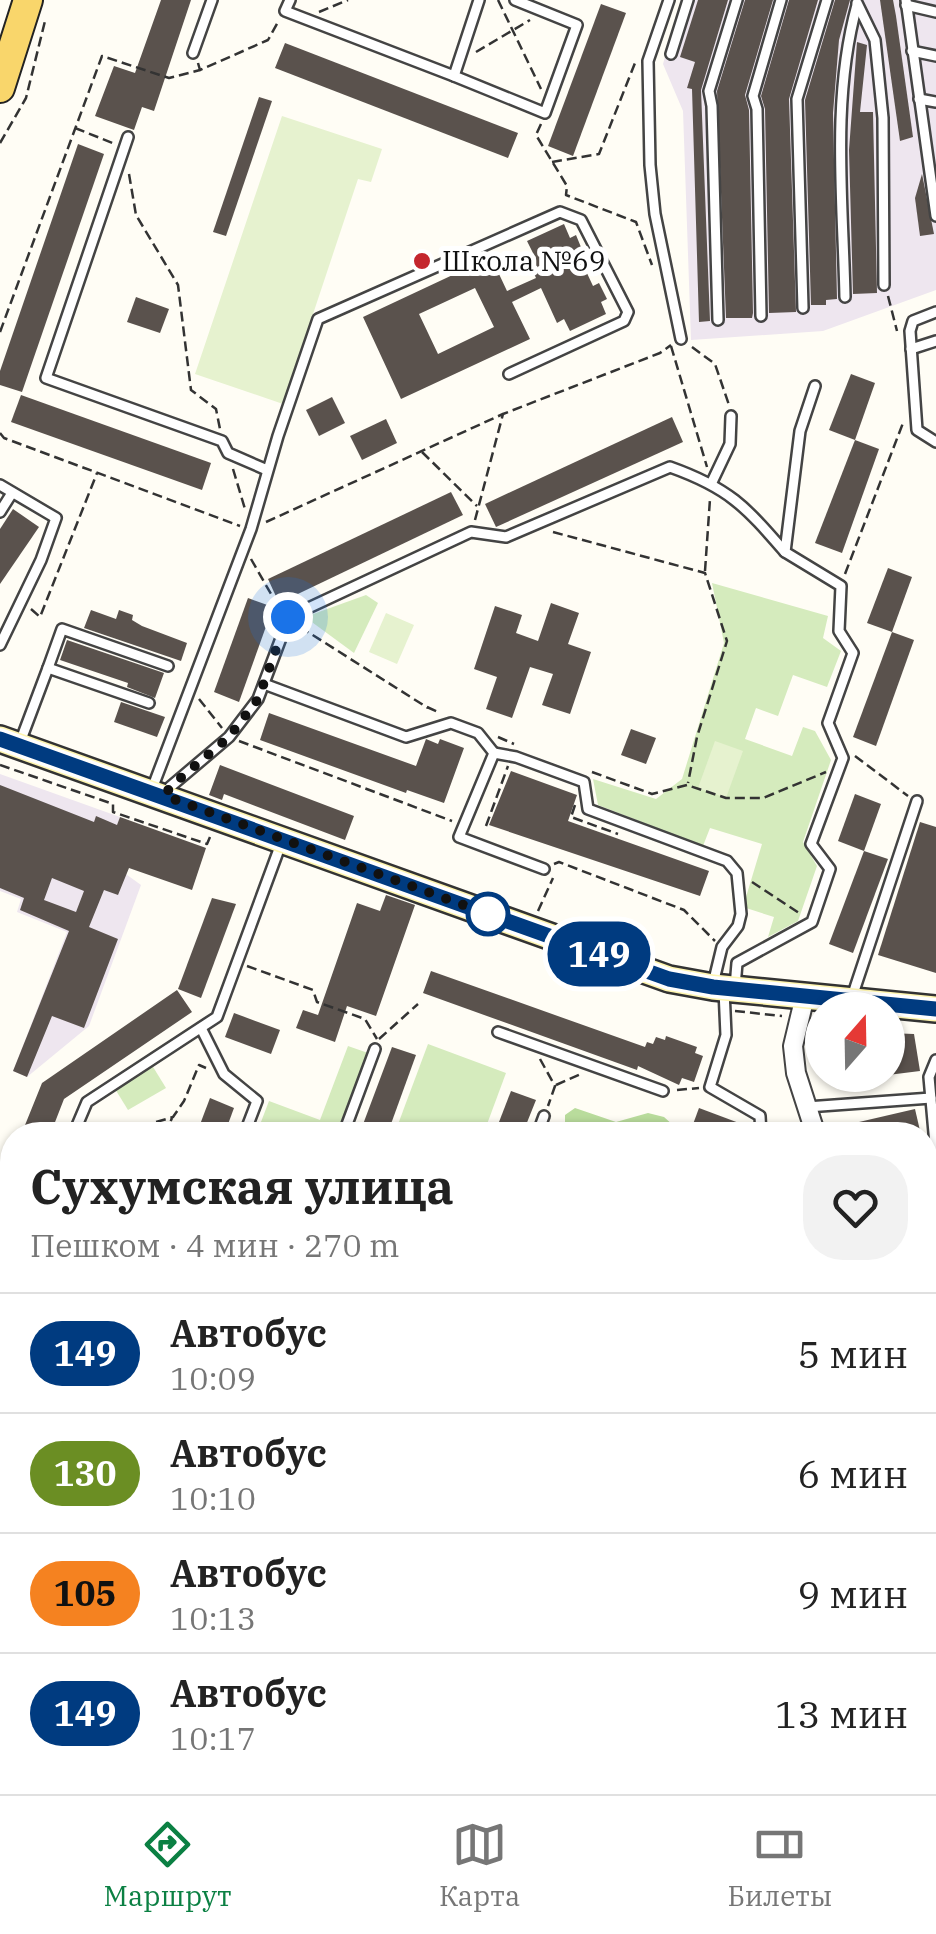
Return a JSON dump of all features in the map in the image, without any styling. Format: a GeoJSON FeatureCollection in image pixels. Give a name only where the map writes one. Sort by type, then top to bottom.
{"type":"FeatureCollection","features":[{"type":"Feature","properties":{"kind":"main road"},"geometry":{"type":"LineString","coordinates":[[0,88],[37,8]]}},
{"type":"Feature","properties":{"kind":"main road"},"geometry":{"type":"LineString","coordinates":[[10,743],[669,979],[805,996]]}},
{"type":"Feature","properties":{"kind":"main road"},"geometry":{"type":"LineString","coordinates":[[905,1005],[936,1008]]}},
{"type":"Feature","properties":{"kind":"street"},"geometry":{"type":"LineString","coordinates":[[805,996],[793,1046],[796,1073],[812,1122]]}},
{"type":"Feature","properties":{"kind":"lane"},"geometry":{"type":"LineString","coordinates":[[193,53],[212,0]]}},
{"type":"Feature","properties":{"kind":"lane"},"geometry":{"type":"LineString","coordinates":[[454,76],[479,0]]}},
{"type":"Feature","properties":{"kind":"lane"},"geometry":{"type":"LineString","coordinates":[[287,5],[454,76],[547,108],[578,25],[514,0]]}},
{"type":"Feature","properties":{"kind":"lane"},"geometry":{"type":"LineString","coordinates":[[669,0],[648,61],[650,165],[655,214],[681,339]]}},
{"type":"Feature","properties":{"kind":"lane"},"geometry":{"type":"LineString","coordinates":[[672,54],[688,0]]}},
{"type":"Feature","properties":{"kind":"lane"},"geometry":{"type":"LineString","coordinates":[[718,320],[709,92],[737,0]]}},
{"type":"Feature","properties":{"kind":"lane"},"geometry":{"type":"LineString","coordinates":[[761,316],[754,96],[782,0]]}},
{"type":"Feature","properties":{"kind":"lane"},"geometry":{"type":"LineString","coordinates":[[803,308],[798,99],[826,0]]}},
{"type":"Feature","properties":{"kind":"lane"},"geometry":{"type":"LineString","coordinates":[[857,2],[875,40],[883,118],[884,285]]}},
{"type":"Feature","properties":{"kind":"lane"},"geometry":{"type":"LineString","coordinates":[[845,298],[841,109],[848,36],[857,2]]}},
{"type":"Feature","properties":{"kind":"lane"},"geometry":{"type":"LineString","coordinates":[[936,12],[906,2],[919,99],[931,148],[936,216]]}},
{"type":"Feature","properties":{"kind":"lane"},"geometry":{"type":"LineString","coordinates":[[665,12],[683,17]]}},
{"type":"Feature","properties":{"kind":"lane"},"geometry":{"type":"LineString","coordinates":[[912,51],[936,56]]}},
{"type":"Feature","properties":{"kind":"lane"},"geometry":{"type":"LineString","coordinates":[[919,99],[936,102]]}},
{"type":"Feature","properties":{"kind":"lane"},"geometry":{"type":"LineString","coordinates":[[128,137],[46,378],[222,440],[228,453],[267,470]]}},
{"type":"Feature","properties":{"kind":"lane"},"geometry":{"type":"LineString","coordinates":[[158,794],[189,686],[251,530],[318,320],[560,212],[581,220],[627,316],[624,321],[509,374]]}},
{"type":"Feature","properties":{"kind":"lane"},"geometry":{"type":"LineString","coordinates":[[936,312],[913,321],[912,350],[917,430],[924,438],[936,442]]}},
{"type":"Feature","properties":{"kind":"lane"},"geometry":{"type":"LineString","coordinates":[[912,350],[936,341]]}},
{"type":"Feature","properties":{"kind":"lane"},"geometry":{"type":"LineString","coordinates":[[785,552],[800,432],[814,386]]}},
{"type":"Feature","properties":{"kind":"lane"},"geometry":{"type":"LineString","coordinates":[[712,482],[730,444],[731,416]]}},
{"type":"Feature","properties":{"kind":"lane"},"geometry":{"type":"LineString","coordinates":[[158,794],[229,737],[258,699],[288,617],[471,532],[506,538],[670,467],[712,482],[754,516],[785,552],[841,586],[840,630],[853,652],[828,723],[844,758],[812,844],[830,868],[812,922],[737,964],[724,988]]}},
{"type":"Feature","properties":{"kind":"lane"},"geometry":{"type":"LineString","coordinates":[[0,485],[56,518],[41,560],[0,646]]}},
{"type":"Feature","properties":{"kind":"lane"},"geometry":{"type":"LineString","coordinates":[[0,512],[12,493]]}},
{"type":"Feature","properties":{"kind":"lane"},"geometry":{"type":"LineString","coordinates":[[10,743],[48,668],[62,629],[168,666]]}},
{"type":"Feature","properties":{"kind":"lane"},"geometry":{"type":"LineString","coordinates":[[48,668],[149,702]]}},
{"type":"Feature","properties":{"kind":"lane"},"geometry":{"type":"LineString","coordinates":[[264,684],[406,737],[451,723],[478,734],[494,753],[584,782],[588,809],[727,861],[737,872],[742,914],[722,947],[726,1036],[710,1087],[760,1116],[760,1122]]}},
{"type":"Feature","properties":{"kind":"lane"},"geometry":{"type":"LineString","coordinates":[[494,753],[459,837],[544,869]]}},
{"type":"Feature","properties":{"kind":"lane"},"geometry":{"type":"LineString","coordinates":[[854,992],[917,801]]}},
{"type":"Feature","properties":{"kind":"lane"},"geometry":{"type":"LineString","coordinates":[[79,1122],[87,1102],[217,1017],[283,838]]}},
{"type":"Feature","properties":{"kind":"lane"},"geometry":{"type":"LineString","coordinates":[[201,1028],[224,1074],[258,1101],[249,1122]]}},
{"type":"Feature","properties":{"kind":"lane"},"geometry":{"type":"LineString","coordinates":[[498,1032],[662,1092]]}},
{"type":"Feature","properties":{"kind":"lane"},"geometry":{"type":"LineString","coordinates":[[348,1122],[376,1045]]}},
{"type":"Feature","properties":{"kind":"lane"},"geometry":{"type":"LineString","coordinates":[[933,1122],[929,1078],[936,1060]]}},
{"type":"Feature","properties":{"kind":"lane"},"geometry":{"type":"LineString","coordinates":[[807,1107],[931,1098]]}},
{"type":"Feature","properties":{"kind":"lane"},"geometry":{"type":"LineString","coordinates":[[542,1122],[544,1116]]}},
{"type":"Feature","properties":{"kind":"path"},"geometry":{"type":"LineString","coordinates":[[0,332],[102,56],[169,78],[200,70],[268,40],[287,5],[320,12],[348,0]]}},
{"type":"Feature","properties":{"kind":"path"},"geometry":{"type":"LineString","coordinates":[[498,0],[547,108],[536,135],[568,186],[566,196],[636,222],[655,272]]}},
{"type":"Feature","properties":{"kind":"path"},"geometry":{"type":"LineString","coordinates":[[0,144],[26,98],[37,8]]}},
{"type":"Feature","properties":{"kind":"path"},"geometry":{"type":"LineString","coordinates":[[458,63],[544,12]]}},
{"type":"Feature","properties":{"kind":"path"},"geometry":{"type":"LineString","coordinates":[[193,53],[200,70]]}},
{"type":"Feature","properties":{"kind":"path"},"geometry":{"type":"LineString","coordinates":[[552,162],[600,154],[634,65]]}},
{"type":"Feature","properties":{"kind":"path"},"geometry":{"type":"LineString","coordinates":[[74,128],[118,145]]}},
{"type":"Feature","properties":{"kind":"path"},"geometry":{"type":"LineString","coordinates":[[128,169],[136,215],[178,285],[191,390],[216,409],[222,440]]}},
{"type":"Feature","properties":{"kind":"path"},"geometry":{"type":"LineString","coordinates":[[884,285],[898,336]]}},
{"type":"Feature","properties":{"kind":"path"},"geometry":{"type":"LineString","coordinates":[[0,433],[4,438],[251,530],[502,414],[660,353],[681,339],[715,364],[722,376],[731,416]]}},
{"type":"Feature","properties":{"kind":"path"},"geometry":{"type":"LineString","coordinates":[[671,346],[712,482],[705,572],[727,640],[688,784]]}},
{"type":"Feature","properties":{"kind":"path"},"geometry":{"type":"LineString","coordinates":[[841,586],[907,412]]}},
{"type":"Feature","properties":{"kind":"path"},"geometry":{"type":"LineString","coordinates":[[471,532],[502,414]]}},
{"type":"Feature","properties":{"kind":"path"},"geometry":{"type":"LineString","coordinates":[[421,451],[478,506]]}},
{"type":"Feature","properties":{"kind":"path"},"geometry":{"type":"LineString","coordinates":[[228,453],[251,530]]}},
{"type":"Feature","properties":{"kind":"path"},"geometry":{"type":"LineString","coordinates":[[27,606],[40,617],[97,472]]}},
{"type":"Feature","properties":{"kind":"path"},"geometry":{"type":"LineString","coordinates":[[532,526],[705,572]]}},
{"type":"Feature","properties":{"kind":"path"},"geometry":{"type":"LineString","coordinates":[[244,547],[276,605],[312,638],[451,723]]}},
{"type":"Feature","properties":{"kind":"path"},"geometry":{"type":"LineString","coordinates":[[189,686],[229,737],[464,826]]}},
{"type":"Feature","properties":{"kind":"path"},"geometry":{"type":"LineString","coordinates":[[427,707],[443,714]]}},
{"type":"Feature","properties":{"kind":"path"},"geometry":{"type":"LineString","coordinates":[[490,734],[522,747]]}},
{"type":"Feature","properties":{"kind":"path"},"geometry":{"type":"LineString","coordinates":[[578,767],[652,794],[688,784],[726,798],[763,798],[820,776],[849,752],[917,801]]}},
{"type":"Feature","properties":{"kind":"path"},"geometry":{"type":"LineString","coordinates":[[0,765],[112,804],[113,812],[207,844],[211,834]]}},
{"type":"Feature","properties":{"kind":"path"},"geometry":{"type":"LineString","coordinates":[[535,917],[559,862]]}},
{"type":"Feature","properties":{"kind":"path"},"geometry":{"type":"LineString","coordinates":[[544,869],[559,862],[684,910],[722,947]]}},
{"type":"Feature","properties":{"kind":"path"},"geometry":{"type":"LineString","coordinates":[[237,962],[313,990],[317,1002],[366,1019],[376,1045],[418,1004]]}},
{"type":"Feature","properties":{"kind":"path"},"geometry":{"type":"LineString","coordinates":[[532,1045],[555,1086]]}},
{"type":"Feature","properties":{"kind":"path"},"geometry":{"type":"LineString","coordinates":[[170,1122],[199,1065],[224,1074]]}},
{"type":"Feature","properties":{"kind":"path"},"geometry":{"type":"LineString","coordinates":[[544,1116],[555,1086],[595,1067]]}},
{"type":"Feature","properties":{"kind":"path"},"geometry":{"type":"LineString","coordinates":[[662,1092],[710,1087]]}},
{"type":"Feature","properties":{"kind":"path"},"geometry":{"type":"LineString","coordinates":[[156,1122],[172,1117]]}},
{"type":"Feature","properties":{"kind":"shaded area"},"geometry":{"type":"Polygon","coordinates":[[[681,0],[936,0],[936,290],[823,331],[691,340],[683,111],[663,64],[681,0]]]}},
{"type":"Feature","properties":{"kind":"shaded area"},"geometry":{"type":"Polygon","coordinates":[[[0,774],[120,817],[105,859],[141,885],[89,1026],[27,1077],[13,1071],[67,932],[17,912],[21,899],[0,891],[0,774]]]}},
{"type":"Feature","properties":{"kind":"green space"},"geometry":{"type":"Polygon","coordinates":[[[282,116],[382,149],[371,182],[358,179],[283,404],[195,374],[282,116]]]}},
{"type":"Feature","properties":{"kind":"green space"},"geometry":{"type":"Polygon","coordinates":[[[712,583],[828,616],[823,638],[841,651],[827,687],[793,675],[778,716],[756,708],[745,739],[792,756],[803,727],[815,731],[831,760],[803,842],[817,866],[798,921],[768,937],[774,917],[743,907],[762,844],[710,828],[703,846],[598,805],[593,779],[656,799],[682,779],[724,643],[712,583]]]}},
{"type":"Feature","properties":{"kind":"green space"},"geometry":{"type":"Polygon","coordinates":[[[366,595],[378,603],[354,653],[305,617],[366,595]]]}},
{"type":"Feature","properties":{"kind":"green space"},"geometry":{"type":"Polygon","coordinates":[[[386,613],[414,625],[397,664],[369,652],[386,613]]]}},
{"type":"Feature","properties":{"kind":"green space"},"geometry":{"type":"Polygon","coordinates":[[[715,741],[743,751],[726,798],[698,788],[715,741]]]}},
{"type":"Feature","properties":{"kind":"green space"},"geometry":{"type":"Polygon","coordinates":[[[428,1044],[506,1073],[488,1122],[399,1122],[428,1044]]]}},
{"type":"Feature","properties":{"kind":"green space"},"geometry":{"type":"Polygon","coordinates":[[[348,1046],[368,1053],[342,1122],[261,1122],[269,1101],[320,1120],[348,1046]]]}},
{"type":"Feature","properties":{"kind":"green space"},"geometry":{"type":"Polygon","coordinates":[[[150,1062],[166,1088],[128,1110],[112,1084],[150,1062]]]}},
{"type":"Feature","properties":{"kind":"green space"},"geometry":{"type":"Polygon","coordinates":[[[575,1108],[616,1122],[565,1122],[565,1115],[575,1108]]]}},
{"type":"Feature","properties":{"kind":"green space"},"geometry":{"type":"Polygon","coordinates":[[[648,1113],[670,1122],[616,1122],[648,1113]]]}},
{"type":"Feature","properties":{"kind":"building"},"geometry":{"type":"Polygon","coordinates":[[[161,0],[191,0],[154,111],[142,107],[134,130],[95,116],[114,66],[135,73],[161,0]]]}},
{"type":"Feature","properties":{"kind":"building"},"geometry":{"type":"Polygon","coordinates":[[[698,0],[728,0],[701,90],[710,321],[699,322],[692,89],[687,88],[695,62],[680,57],[698,0]]]}},
{"type":"Feature","properties":{"kind":"building"},"geometry":{"type":"Polygon","coordinates":[[[745,0],[773,0],[745,95],[749,110],[753,313],[752,318],[726,318],[717,91],[745,0]]]}},
{"type":"Feature","properties":{"kind":"building"},"geometry":{"type":"Polygon","coordinates":[[[789,0],[818,0],[789,99],[796,312],[769,313],[765,109],[761,96],[789,0]]]}},
{"type":"Feature","properties":{"kind":"building"},"geometry":{"type":"Polygon","coordinates":[[[835,0],[850,0],[839,40],[833,113],[837,299],[826,300],[826,305],[811,305],[805,100],[835,0]]]}},
{"type":"Feature","properties":{"kind":"building"},"geometry":{"type":"Polygon","coordinates":[[[880,0],[893,0],[896,16],[913,137],[900,141],[880,0]]]}},
{"type":"Feature","properties":{"kind":"building"},"geometry":{"type":"Polygon","coordinates":[[[601,4],[626,13],[573,156],[548,146],[601,4]]]}},
{"type":"Feature","properties":{"kind":"building"},"geometry":{"type":"Polygon","coordinates":[[[857,42],[867,45],[860,112],[873,112],[877,293],[853,294],[849,150],[857,42]]]}},
{"type":"Feature","properties":{"kind":"building"},"geometry":{"type":"Polygon","coordinates":[[[285,43],[518,133],[508,158],[275,68],[285,43]]]}},
{"type":"Feature","properties":{"kind":"building"},"geometry":{"type":"Polygon","coordinates":[[[259,97],[272,101],[226,236],[213,232],[259,97]]]}},
{"type":"Feature","properties":{"kind":"building"},"geometry":{"type":"Polygon","coordinates":[[[78,144],[104,154],[22,392],[0,385],[0,371],[78,144]]]}},
{"type":"Feature","properties":{"kind":"building"},"geometry":{"type":"Polygon","coordinates":[[[922,174],[934,234],[920,236],[915,198],[922,174]]]}},
{"type":"Feature","properties":{"kind":"building"},"geometry":{"type":"Polygon","coordinates":[[[564,224],[570,238],[576,235],[583,252],[578,254],[593,286],[599,283],[607,299],[601,302],[606,314],[570,331],[564,319],[557,323],[541,288],[512,302],[530,339],[401,399],[363,317],[491,257],[507,291],[536,278],[527,258],[534,255],[527,241],[564,224]],[[475,288],[419,314],[438,354],[494,327],[475,288]]]}},
{"type":"Feature","properties":{"kind":"building"},"geometry":{"type":"Polygon","coordinates":[[[136,297],[169,309],[160,333],[127,322],[136,297]]]}},
{"type":"Feature","properties":{"kind":"building"},"geometry":{"type":"Polygon","coordinates":[[[851,374],[875,383],[855,440],[829,430],[851,374]]]}},
{"type":"Feature","properties":{"kind":"building"},"geometry":{"type":"Polygon","coordinates":[[[21,395],[211,463],[202,490],[11,422],[21,395]]]}},
{"type":"Feature","properties":{"kind":"building"},"geometry":{"type":"Polygon","coordinates":[[[332,397],[345,423],[319,436],[306,410],[332,397]]]}},
{"type":"Feature","properties":{"kind":"building"},"geometry":{"type":"Polygon","coordinates":[[[672,417],[683,442],[496,527],[485,504],[672,417]]]}},
{"type":"Feature","properties":{"kind":"building"},"geometry":{"type":"Polygon","coordinates":[[[386,419],[397,443],[362,460],[350,436],[386,419]]]}},
{"type":"Feature","properties":{"kind":"building"},"geometry":{"type":"Polygon","coordinates":[[[855,440],[879,449],[842,553],[815,543],[855,440]]]}},
{"type":"Feature","properties":{"kind":"building"},"geometry":{"type":"Polygon","coordinates":[[[451,492],[463,515],[279,603],[268,579],[451,492]]]}},
{"type":"Feature","properties":{"kind":"building"},"geometry":{"type":"Polygon","coordinates":[[[13,509],[39,527],[0,584],[0,529],[13,509]]]}},
{"type":"Feature","properties":{"kind":"building"},"geometry":{"type":"Polygon","coordinates":[[[888,568],[912,577],[892,632],[867,623],[888,568]]]}},
{"type":"Feature","properties":{"kind":"building"},"geometry":{"type":"Polygon","coordinates":[[[248,598],[273,607],[239,702],[214,692],[248,598]]]}},
{"type":"Feature","properties":{"kind":"building"},"geometry":{"type":"Polygon","coordinates":[[[551,603],[579,613],[568,644],[591,652],[570,714],[542,705],[553,674],[530,667],[512,718],[486,709],[497,677],[474,669],[495,606],[522,615],[516,633],[538,641],[551,603]]]}},
{"type":"Feature","properties":{"kind":"building"},"geometry":{"type":"Polygon","coordinates":[[[91,610],[116,619],[119,610],[133,615],[132,620],[142,626],[187,643],[181,661],[84,628],[91,610]]]}},
{"type":"Feature","properties":{"kind":"building"},"geometry":{"type":"Polygon","coordinates":[[[892,632],[914,640],[876,746],[853,737],[892,632]]]}},
{"type":"Feature","properties":{"kind":"building"},"geometry":{"type":"Polygon","coordinates":[[[67,640],[164,673],[155,698],[127,687],[128,683],[60,660],[67,640]]]}},
{"type":"Feature","properties":{"kind":"building"},"geometry":{"type":"Polygon","coordinates":[[[121,702],[165,717],[157,737],[114,722],[121,702]]]}},
{"type":"Feature","properties":{"kind":"building"},"geometry":{"type":"Polygon","coordinates":[[[269,713],[416,766],[426,739],[438,744],[440,739],[464,748],[444,803],[260,740],[269,713]]]}},
{"type":"Feature","properties":{"kind":"building"},"geometry":{"type":"Polygon","coordinates":[[[631,729],[656,738],[646,764],[621,755],[631,729]]]}},
{"type":"Feature","properties":{"kind":"building"},"geometry":{"type":"Polygon","coordinates":[[[220,765],[354,816],[345,840],[224,794],[222,800],[209,795],[220,765]]]}},
{"type":"Feature","properties":{"kind":"building"},"geometry":{"type":"Polygon","coordinates":[[[511,771],[577,795],[568,821],[709,871],[700,896],[489,825],[511,771]]]}},
{"type":"Feature","properties":{"kind":"building"},"geometry":{"type":"Polygon","coordinates":[[[0,785],[94,822],[96,816],[117,825],[120,817],[206,848],[192,890],[129,868],[118,895],[104,890],[89,927],[118,939],[84,1028],[52,1016],[27,1077],[13,1071],[69,931],[20,910],[24,898],[0,888],[0,785]],[[52,878],[44,900],[76,912],[84,891],[52,878]]]}},
{"type":"Feature","properties":{"kind":"building"},"geometry":{"type":"Polygon","coordinates":[[[855,794],[881,804],[864,851],[838,841],[855,794]]]}},
{"type":"Feature","properties":{"kind":"building"},"geometry":{"type":"Polygon","coordinates":[[[920,822],[936,827],[936,973],[878,955],[920,822]]]}},
{"type":"Feature","properties":{"kind":"building"},"geometry":{"type":"Polygon","coordinates":[[[864,851],[888,859],[853,953],[829,944],[864,851]]]}},
{"type":"Feature","properties":{"kind":"building"},"geometry":{"type":"Polygon","coordinates":[[[386,895],[415,905],[376,1016],[347,1006],[335,1042],[296,1028],[303,1010],[318,1015],[357,903],[380,911],[386,895]]]}},
{"type":"Feature","properties":{"kind":"building"},"geometry":{"type":"Polygon","coordinates":[[[212,898],[236,904],[201,998],[178,989],[212,898]]]}},
{"type":"Feature","properties":{"kind":"building"},"geometry":{"type":"Polygon","coordinates":[[[431,971],[645,1047],[647,1042],[653,1044],[656,1037],[665,1040],[666,1036],[697,1047],[695,1053],[703,1056],[694,1082],[682,1078],[679,1085],[638,1066],[637,1070],[423,993],[431,971]]]}},
{"type":"Feature","properties":{"kind":"building"},"geometry":{"type":"Polygon","coordinates":[[[177,990],[192,1012],[64,1099],[55,1122],[26,1122],[42,1083],[177,990]]]}},
{"type":"Feature","properties":{"kind":"building"},"geometry":{"type":"Polygon","coordinates":[[[234,1013],[280,1030],[271,1054],[225,1037],[234,1013]]]}},
{"type":"Feature","properties":{"kind":"building"},"geometry":{"type":"Polygon","coordinates":[[[905,1034],[914,1034],[920,1071],[905,1073],[905,1034]]]}},
{"type":"Feature","properties":{"kind":"building"},"geometry":{"type":"Polygon","coordinates":[[[392,1047],[416,1055],[392,1122],[364,1122],[392,1047]]]}},
{"type":"Feature","properties":{"kind":"building"},"geometry":{"type":"Polygon","coordinates":[[[511,1091],[536,1100],[527,1122],[499,1122],[511,1091]]]}},
{"type":"Feature","properties":{"kind":"building"},"geometry":{"type":"Polygon","coordinates":[[[210,1098],[234,1108],[229,1122],[201,1122],[210,1098]]]}},
{"type":"Feature","properties":{"kind":"building"},"geometry":{"type":"Polygon","coordinates":[[[699,1108],[736,1122],[694,1122],[699,1108]]]}},
{"type":"Feature","properties":{"kind":"building"},"geometry":{"type":"Polygon","coordinates":[[[915,1109],[918,1122],[859,1122],[915,1109]]]}},
{"type":"Feature","properties":{"kind":"bus line","name":"149"},"geometry":{"type":"LineString","coordinates":[[0,739],[669,979],[713,987],[936,1009]]}},
{"type":"Feature","properties":{"kind":"place","name":"Школа №69"},"geometry":{"type":"Point","coordinates":[422,261]}},
{"type":"Feature","properties":{"kind":"route"},"geometry":{"type":"LineString","coordinates":[[288,617],[258,699],[229,737],[170,787],[165,796],[488,914]]}}]}
